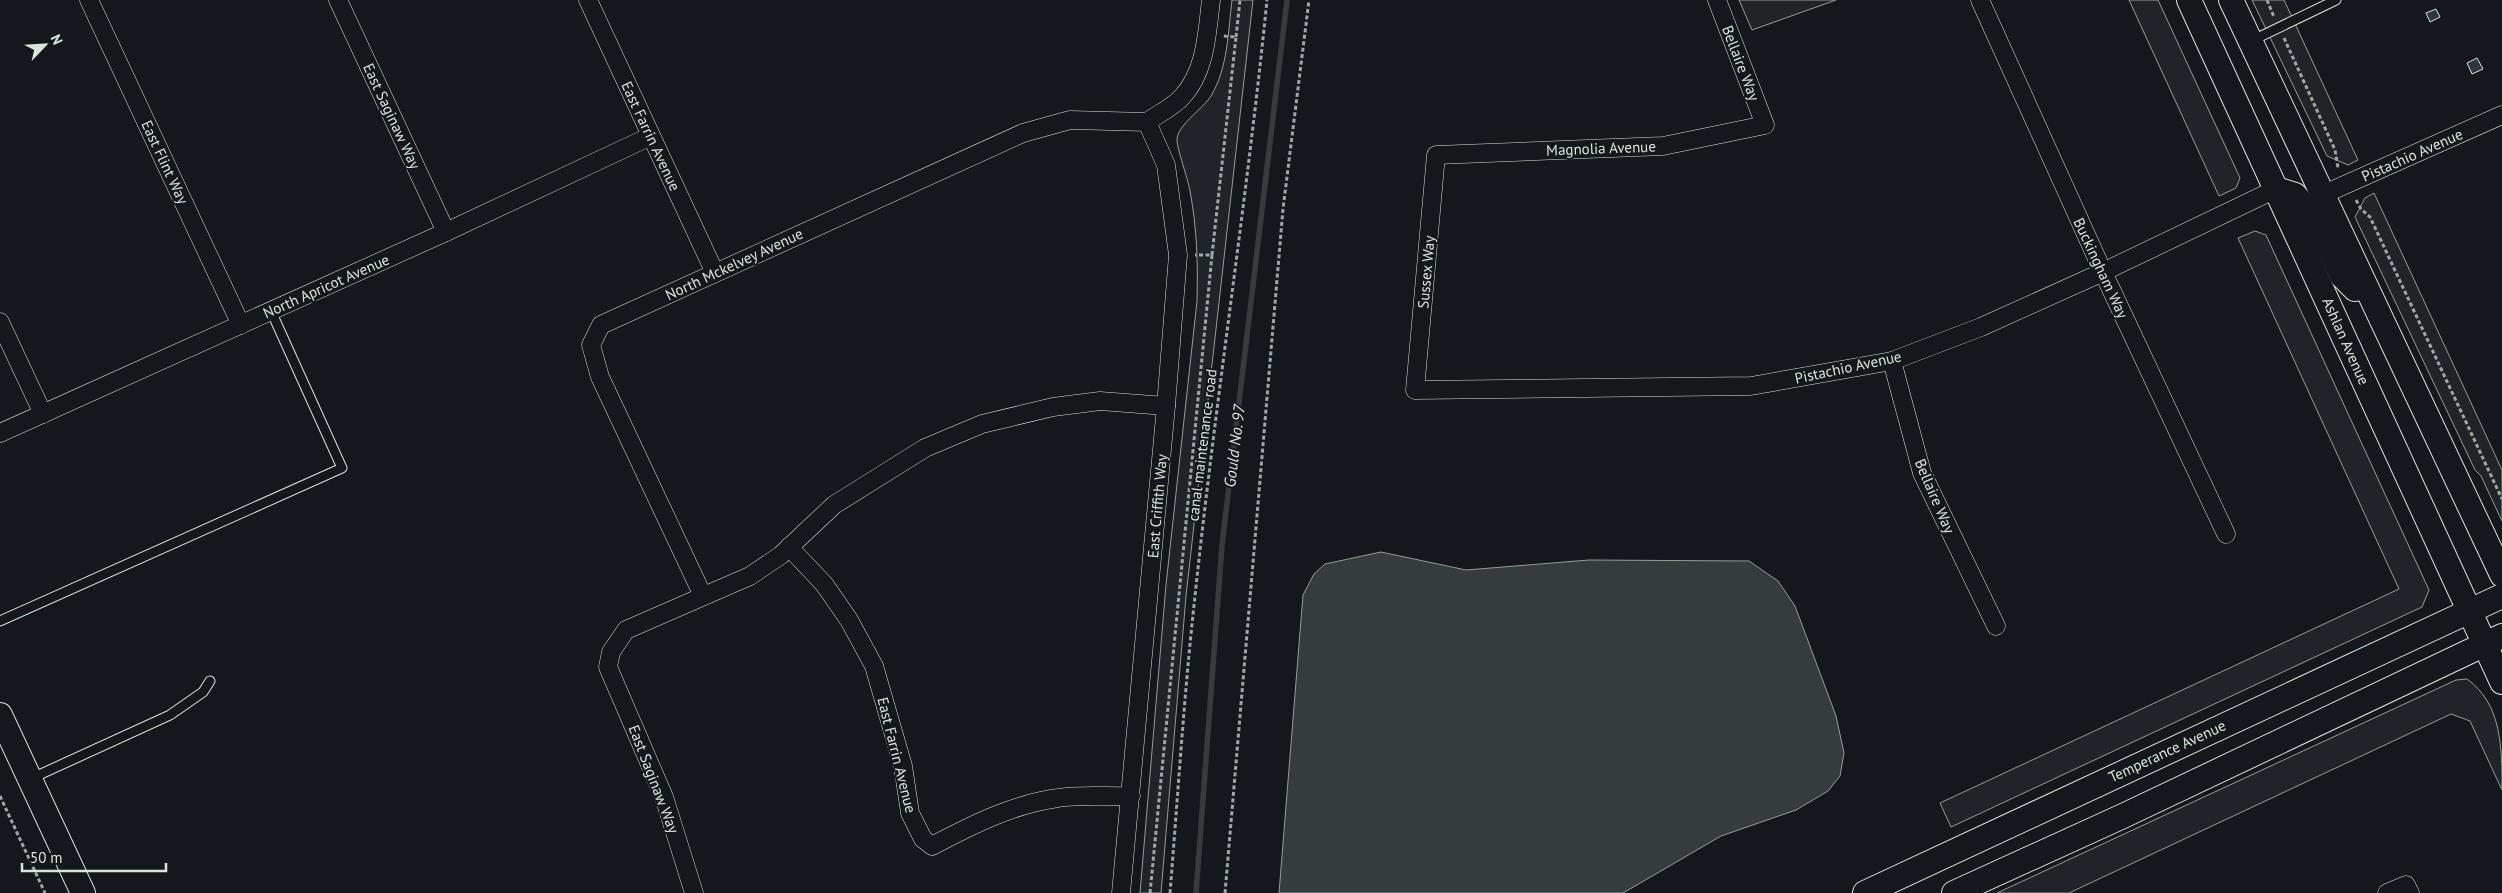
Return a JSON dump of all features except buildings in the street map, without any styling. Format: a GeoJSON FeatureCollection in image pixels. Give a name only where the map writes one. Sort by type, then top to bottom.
{"type":"FeatureCollection","features":[{"type":"Feature","properties":{"kind":"main road","name":"Ashlan Avenue"},"geometry":{"type":"LineString","coordinates":[[2189,0],[2469,610],[2493,640],[2502,682]]}},
{"type":"Feature","properties":{"kind":"main road"},"geometry":{"type":"LineString","coordinates":[[2231,0],[2502,574]]}},
{"type":"Feature","properties":{"kind":"main road"},"geometry":{"type":"LineString","coordinates":[[2276,189],[2295,195],[2307,209],[2322,234],[2342,276],[2376,309]]}},
{"type":"Feature","properties":{"kind":"main road","name":"Temperance Avenue"},"geometry":{"type":"LineString","coordinates":[[1865,893],[2502,596]]}},
{"type":"Feature","properties":{"kind":"main road"},"geometry":{"type":"LineString","coordinates":[[1954,893],[2123,816],[2493,640]]}},
{"type":"Feature","properties":{"kind":"main road"},"geometry":{"type":"LineString","coordinates":[[0,715],[83,893]]}},
{"type":"Feature","properties":{"kind":"street","name":"East Flint Way"},"geometry":{"type":"LineString","coordinates":[[89,0],[241,324]]}},
{"type":"Feature","properties":{"kind":"street","name":"East Saginaw Way"},"geometry":{"type":"LineString","coordinates":[[338,0],[446,232]]}},
{"type":"Feature","properties":{"kind":"street","name":"East Farrin Avenue"},"geometry":{"type":"LineString","coordinates":[[588,0],[715,273]]}},
{"type":"Feature","properties":{"kind":"street"},"geometry":{"type":"LineString","coordinates":[[1147,122],[1182,97],[1199,69],[1207,35],[1210,0]]}},
{"type":"Feature","properties":{"kind":"street","name":"Bellaire Way"},"geometry":{"type":"LineString","coordinates":[[1717,0],[1765,125]]}},
{"type":"Feature","properties":{"kind":"street","name":"Buckingham Way"},"geometry":{"type":"LineString","coordinates":[[1980,0],[2103,272],[2226,534]]}},
{"type":"Feature","properties":{"kind":"street","name":"Pistachio Avenue"},"geometry":{"type":"LineString","coordinates":[[2322,195],[2502,115]]}},
{"type":"Feature","properties":{"kind":"street","name":"North Mckelvey Avenue"},"geometry":{"type":"LineString","coordinates":[[702,596],[600,378],[591,345],[601,325],[1023,133],[1070,120],[1147,122]]}},
{"type":"Feature","properties":{"kind":"street","name":"East Criffith Way"},"geometry":{"type":"LineString","coordinates":[[1121,893],[1178,255],[1166,165],[1147,122]]}},
{"type":"Feature","properties":{"kind":"street","name":"Magnolia Avenue"},"geometry":{"type":"LineString","coordinates":[[1436,155],[1663,146],[1765,125]]}},
{"type":"Feature","properties":{"kind":"street","name":"North Apricot Avenue"},"geometry":{"type":"LineString","coordinates":[[0,433],[446,232],[651,136]]}},
{"type":"Feature","properties":{"kind":"street","name":"Sussex Way"},"geometry":{"type":"LineString","coordinates":[[1415,390],[1436,155]]}},
{"type":"Feature","properties":{"kind":"street","name":"Pistachio Avenue"},"geometry":{"type":"LineString","coordinates":[[1415,390],[1751,386],[1892,361],[1982,327],[2103,272],[2276,189]]}},
{"type":"Feature","properties":{"kind":"street"},"geometry":{"type":"LineString","coordinates":[[0,322],[43,414]]}},
{"type":"Feature","properties":{"kind":"street","name":"Bellaire Way"},"geometry":{"type":"LineString","coordinates":[[1892,361],[1922,473],[1996,626]]}},
{"type":"Feature","properties":{"kind":"street"},"geometry":{"type":"LineString","coordinates":[[702,596],[750,576],[789,548],[834,505],[925,448],[982,424],[1053,407],[1100,401],[1166,406]]}},
{"type":"Feature","properties":{"kind":"street","name":"East Farrin Avenue"},"geometry":{"type":"LineString","coordinates":[[789,548],[824,584],[849,620],[874,666],[903,766],[910,813],[923,839],[932,846],[974,824],[1012,809],[1058,797],[1131,796]]}},
{"type":"Feature","properties":{"kind":"street","name":"East Saginaw Way"},"geometry":{"type":"LineString","coordinates":[[694,893],[664,797],[608,667],[611,652],[626,630],[702,596]]}},
{"type":"Feature","properties":{"kind":"street"},"geometry":{"type":"LineString","coordinates":[[2387,893],[2408,889]]}},
{"type":"Feature","properties":{"kind":"lane"},"geometry":{"type":"LineString","coordinates":[[2250,42],[2336,0]]}},
{"type":"Feature","properties":{"kind":"lane"},"geometry":{"type":"LineString","coordinates":[[0,621],[342,468],[271,311]]}},
{"type":"Feature","properties":{"kind":"lane"},"geometry":{"type":"LineString","coordinates":[[30,779],[170,715],[203,692],[210,681]]}},
{"type":"Feature","properties":{"kind":"path"},"geometry":{"type":"LineString","coordinates":[[1150,893],[1212,255],[1240,0]]}},
{"type":"Feature","properties":{"kind":"path","name":"canal maintenance road"},"geometry":{"type":"LineString","coordinates":[[1170,893],[1195,597],[1230,300],[1257,96],[1267,0]]}},
{"type":"Feature","properties":{"kind":"path"},"geometry":{"type":"LineString","coordinates":[[1225,893],[1283,209],[1309,0]]}},
{"type":"Feature","properties":{"kind":"path"},"geometry":{"type":"LineString","coordinates":[[2267,0],[2335,150],[2336,163],[2361,208],[2370,217],[2502,499]]}},
{"type":"Feature","properties":{"kind":"path"},"geometry":{"type":"LineString","coordinates":[[1207,35],[1236,37]]}},
{"type":"Feature","properties":{"kind":"path"},"geometry":{"type":"LineString","coordinates":[[1178,255],[1212,255]]}},
{"type":"Feature","properties":{"kind":"path"},"geometry":{"type":"LineString","coordinates":[[0,796],[45,893]]}},
{"type":"Feature","properties":{"kind":"shaded area"},"geometry":{"type":"Polygon","coordinates":[[[1232,0],[1253,0],[1186,596],[1161,893],[1140,893],[1166,585],[1197,301],[1196,232],[1189,186],[1177,140],[1181,129],[1207,101],[1217,85],[1224,62],[1232,0]]]}},
{"type":"Feature","properties":{"kind":"shaded area"},"geometry":{"type":"Polygon","coordinates":[[[1739,0],[1836,0],[1752,30],[1739,0]]]}},
{"type":"Feature","properties":{"kind":"shaded area"},"geometry":{"type":"Polygon","coordinates":[[[2129,0],[2158,0],[2240,178],[2236,188],[2219,196],[2129,0]]]}},
{"type":"Feature","properties":{"kind":"shaded area"},"geometry":{"type":"Polygon","coordinates":[[[2252,0],[2284,0],[2358,160],[2348,165],[2327,156],[2252,0]]]}},
{"type":"Feature","properties":{"kind":"shaded area"},"geometry":{"type":"Polygon","coordinates":[[[2374,193],[2502,470],[2502,521],[2481,476],[2475,470],[2355,217],[2365,198],[2374,193]]]}},
{"type":"Feature","properties":{"kind":"shaded area"},"geometry":{"type":"Polygon","coordinates":[[[2255,231],[2266,235],[2429,590],[2422,607],[1951,827],[1940,803],[2399,589],[2238,238],[2255,231]]]}},
{"type":"Feature","properties":{"kind":"shaded area"},"geometry":{"type":"Polygon","coordinates":[[[1381,552],[1466,570],[1589,560],[1749,561],[1778,581],[1795,606],[1836,716],[1844,753],[1840,776],[1828,791],[1796,810],[1721,836],[1623,893],[1279,893],[1303,595],[1314,574],[1325,564],[1381,552]]]}},
{"type":"Feature","properties":{"kind":"shaded area"},"geometry":{"type":"Polygon","coordinates":[[[2467,679],[2479,689],[2487,701],[2498,728],[2502,790],[2470,721],[2451,714],[2069,893],[1997,893],[2456,680],[2467,679]]]}},
{"type":"Feature","properties":{"kind":"waterway","name":"Gould No. 97"},"geometry":{"type":"LineString","coordinates":[[1196,893],[1222,545],[1287,0]]}}]}
